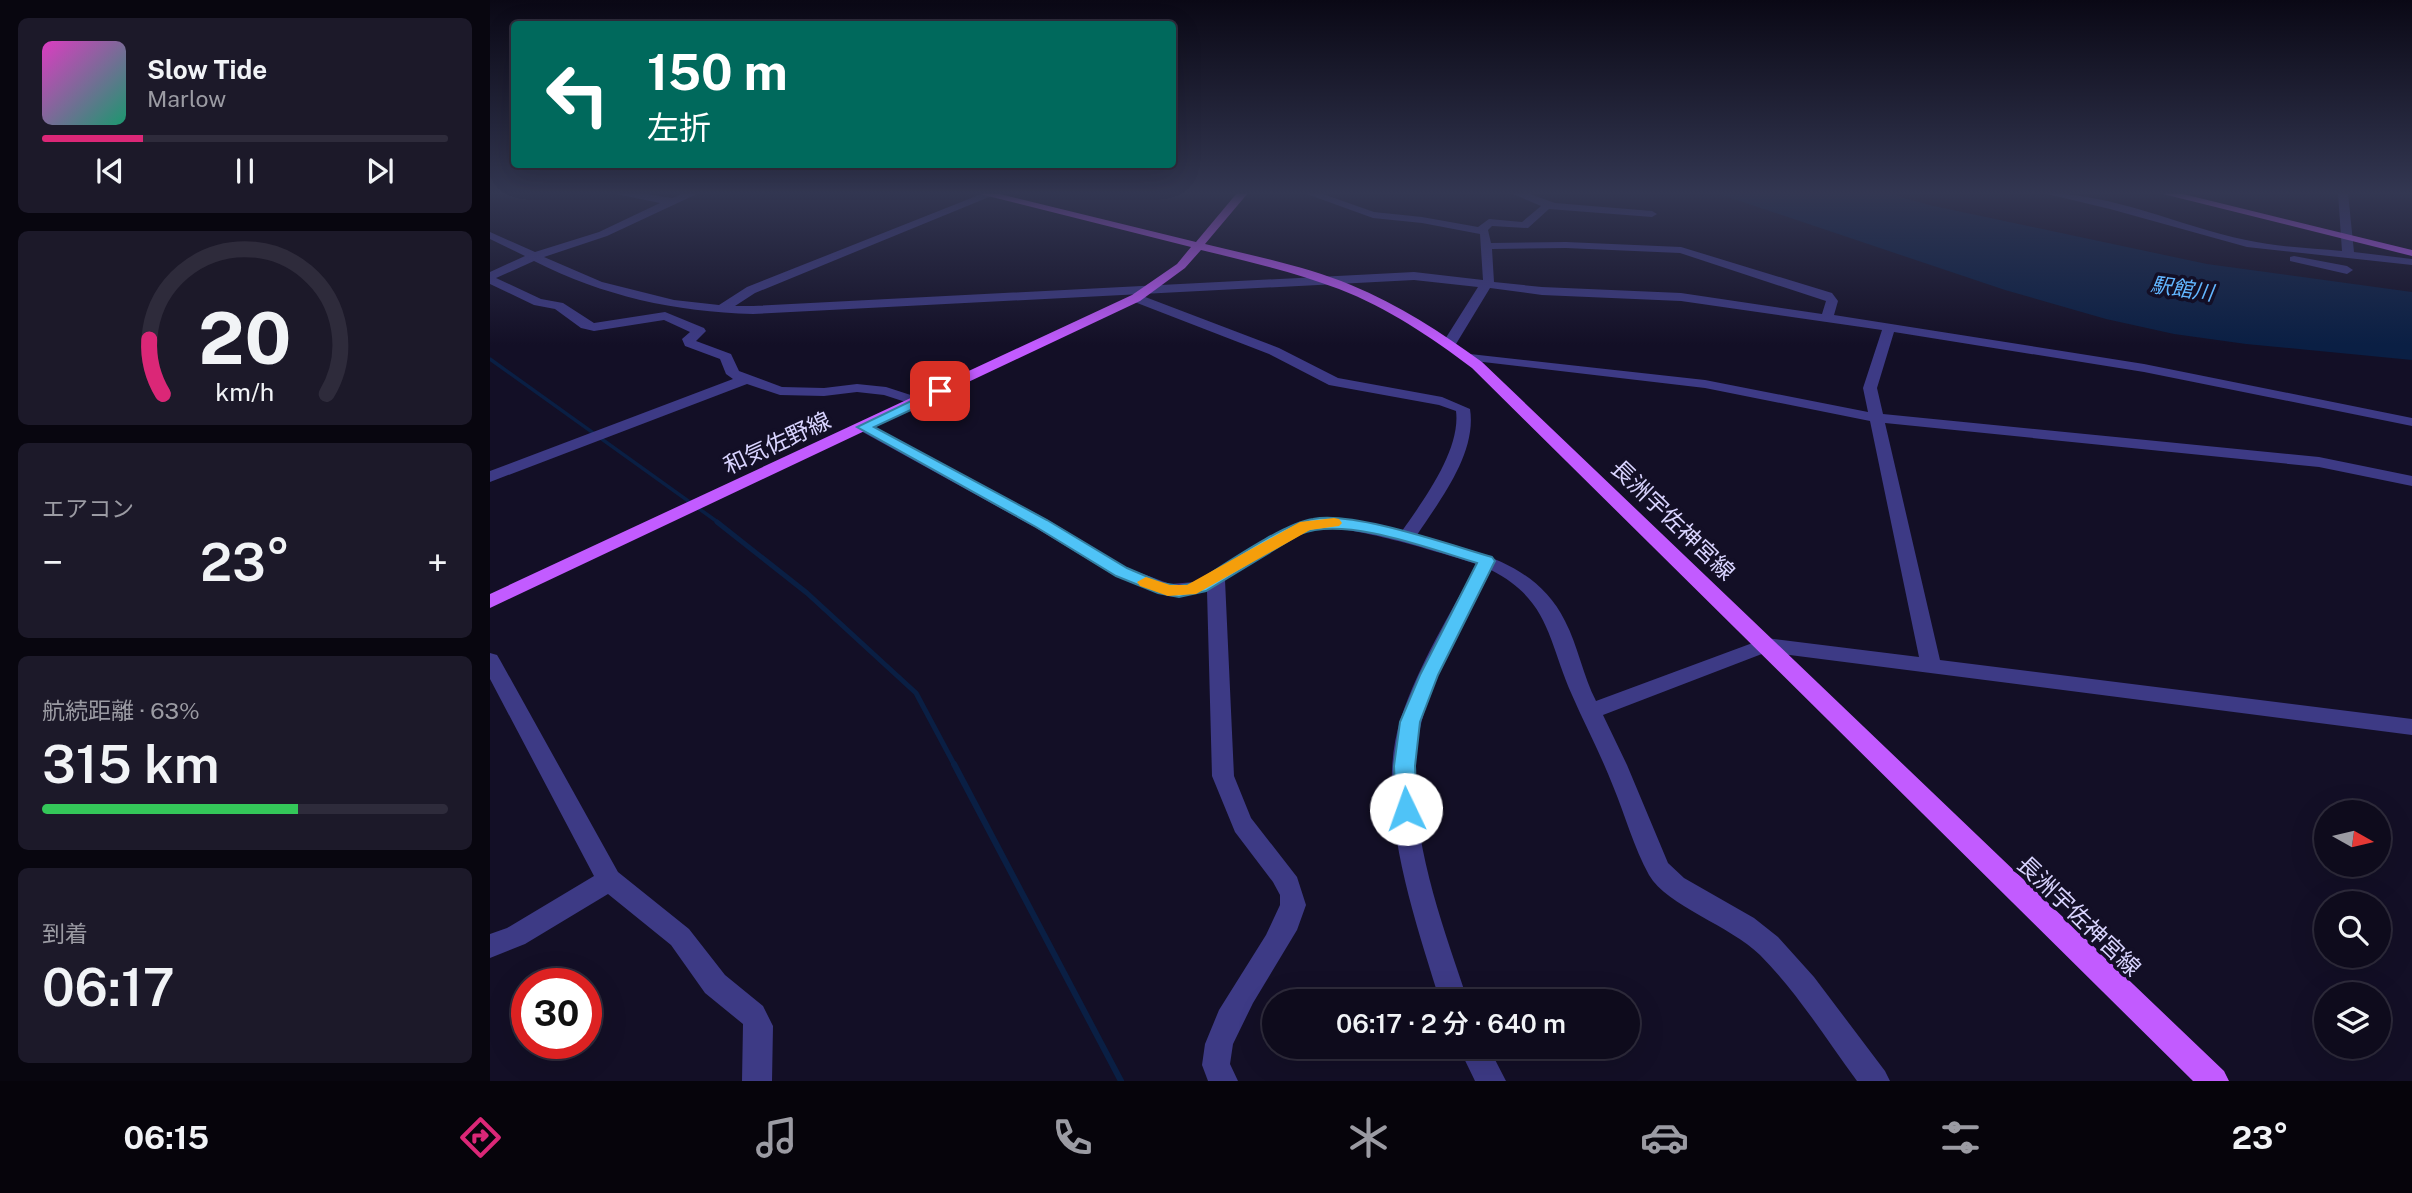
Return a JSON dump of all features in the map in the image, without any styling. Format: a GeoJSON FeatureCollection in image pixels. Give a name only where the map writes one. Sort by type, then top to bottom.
{"type":"FeatureCollection","features":[{"type":"Feature","properties":{"kind":"main road","name":"長洲宇佐神宮線"},"geometry":{"type":"LineString","coordinates":[[1184,243],[1326,280],[1385,305],[1466,356],[1530,415],[2214,1081]]}},
{"type":"Feature","properties":{"kind":"main road","name":"和気佐野線"},"geometry":{"type":"LineString","coordinates":[[490,602],[1143,294],[1181,266],[1201,243]]}},
{"type":"Feature","properties":{"kind":"main road"},"geometry":{"type":"LineString","coordinates":[[2371,243],[2412,253]]}},
{"type":"Feature","properties":{"kind":"street"},"geometry":{"type":"LineString","coordinates":[[508,243],[601,286],[639,296],[721,309],[753,310],[1143,294],[1404,275],[1486,286],[1681,298],[1889,327],[2144,368],[2412,422]]}},
{"type":"Feature","properties":{"kind":"street"},"geometry":{"type":"LineString","coordinates":[[490,277],[535,256],[574,243]]}},
{"type":"Feature","properties":{"kind":"street"},"geometry":{"type":"LineString","coordinates":[[721,309],[751,290],[869,243]]}},
{"type":"Feature","properties":{"kind":"street"},"geometry":{"type":"LineString","coordinates":[[2246,243],[2412,261]]}},
{"type":"Feature","properties":{"kind":"street"},"geometry":{"type":"LineString","coordinates":[[2348,243],[2348,254]]}},
{"type":"Feature","properties":{"kind":"street"},"geometry":{"type":"LineString","coordinates":[[1449,344],[1486,286],[1491,273],[1488,246],[1566,245],[1690,252],[1828,296],[1832,301],[1827,318]]}},
{"type":"Feature","properties":{"kind":"street"},"geometry":{"type":"LineString","coordinates":[[2259,246],[2269,254],[2347,270]]}},
{"type":"Feature","properties":{"kind":"street"},"geometry":{"type":"LineString","coordinates":[[490,277],[538,302],[559,306],[593,327],[665,316],[699,331],[689,339],[690,343],[729,359],[730,371],[780,391],[824,392],[856,388],[886,391],[918,401]]}},
{"type":"Feature","properties":{"kind":"street"},"geometry":{"type":"LineString","coordinates":[[1143,294],[1274,351],[1334,382],[1442,401],[1463,409],[1465,420],[1451,463],[1434,499],[1406,537]]}},
{"type":"Feature","properties":{"kind":"street"},"geometry":{"type":"LineString","coordinates":[[1889,327],[1870,388],[1931,666]]}},
{"type":"Feature","properties":{"kind":"street"},"geometry":{"type":"LineString","coordinates":[[1466,356],[1705,384],[1876,418],[2319,462],[2412,481]]}},
{"type":"Feature","properties":{"kind":"street"},"geometry":{"type":"LineString","coordinates":[[490,477],[746,379]]}},
{"type":"Feature","properties":{"kind":"street"},"geometry":{"type":"LineString","coordinates":[[863,427],[1042,524],[1121,572],[1158,587],[1179,592],[1200,587],[1295,531],[1315,523],[1340,523],[1406,537],[1487,561],[1515,575],[1531,589],[1556,621],[1590,712],[1616,765],[1659,870],[1675,886],[1745,926],[1769,946],[1804,986],[1875,1081]]}},
{"type":"Feature","properties":{"kind":"street"},"geometry":{"type":"LineString","coordinates":[[1450,989],[1435,943],[1416,867],[1406,809],[1405,766],[1410,722],[1429,675],[1487,561]]}},
{"type":"Feature","properties":{"kind":"street"},"geometry":{"type":"LineString","coordinates":[[1216,577],[1223,776],[1232,806],[1259,850],[1292,889],[1293,905],[1287,922],[1225,1028],[1217,1071],[1223,1081]]}},
{"type":"Feature","properties":{"kind":"street"},"geometry":{"type":"LineString","coordinates":[[1590,712],[1766,645],[2412,727]]}},
{"type":"Feature","properties":{"kind":"street"},"geometry":{"type":"LineString","coordinates":[[490,660],[609,880],[680,937],[715,984],[753,1015],[759,1026],[757,1081]]}},
{"type":"Feature","properties":{"kind":"street"},"geometry":{"type":"LineString","coordinates":[[490,946],[516,936],[609,880]]}},
{"type":"Feature","properties":{"kind":"street"},"geometry":{"type":"LineString","coordinates":[[1479,1059],[1491,1081]]}},
{"type":"Feature","properties":{"kind":"water","name":"駅館川"},"geometry":{"type":"Polygon","coordinates":[[[1866,243],[2110,243],[2207,264],[2412,292],[2412,360],[2246,344],[2174,334],[2106,319],[2005,290],[1866,243]]]}},
{"type":"Feature","properties":{"kind":"waterway"},"geometry":{"type":"LineString","coordinates":[[490,359],[719,523]]}},
{"type":"Feature","properties":{"kind":"waterway"},"geometry":{"type":"LineString","coordinates":[[717,522],[807,593],[916,693],[955,766]]}},
{"type":"Feature","properties":{"kind":"waterway"},"geometry":{"type":"LineString","coordinates":[[954,764],[1121,1081]]}},
{"type":"Feature","properties":{"kind":"slow traffic"},"geometry":{"type":"LineString","coordinates":[[1146,582],[1179,592],[1191,590],[1306,525],[1334,523]]}},
{"type":"Feature","properties":{"kind":"route"},"geometry":{"type":"LineString","coordinates":[[940,391],[863,427],[1042,524],[1121,572],[1158,587],[1179,592],[1200,587],[1295,531],[1315,523],[1340,523],[1406,537],[1487,561],[1429,675],[1410,722],[1405,766],[1406,809]]}}]}
